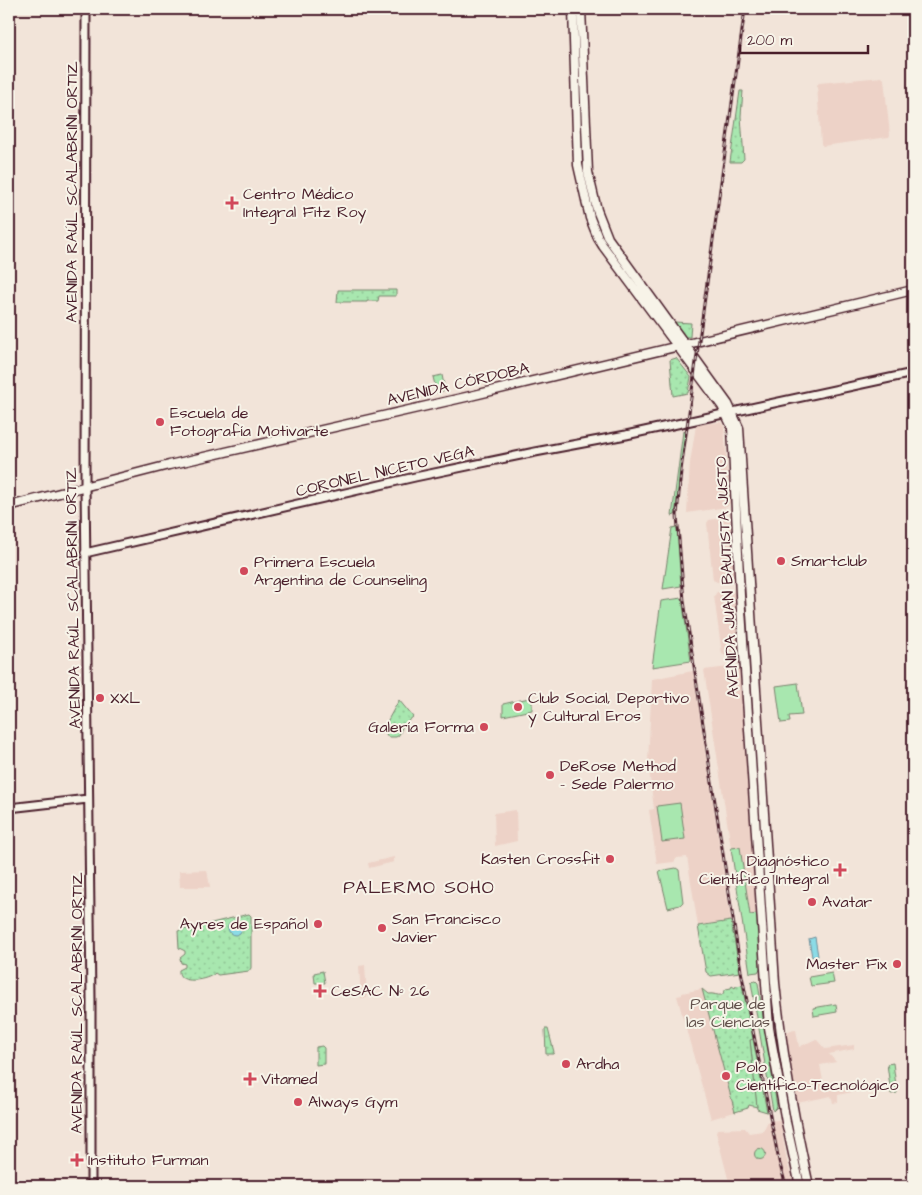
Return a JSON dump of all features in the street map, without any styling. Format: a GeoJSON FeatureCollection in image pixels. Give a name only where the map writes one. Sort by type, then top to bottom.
{"type":"FeatureCollection","features":[{"type":"Feature","properties":{"kind":"main road","name":"AVENIDA RAÚL SCALABRINI ORTIZ"},"geometry":{"type":"LineString","coordinates":[[86,9],[85,553],[91,1000],[91,1186]]}},
{"type":"Feature","properties":{"kind":"main road","name":"AVENIDA JUAN BAUTISTA JUSTO"},"geometry":{"type":"LineString","coordinates":[[572,9],[577,158],[582,189],[592,223],[603,246],[730,413],[734,441],[740,595],[769,1028],[800,1186]]}},
{"type":"Feature","properties":{"kind":"main road","name":"AVENIDA JUAN BAUTISTA JUSTO"},"geometry":{"type":"LineString","coordinates":[[582,9],[588,172],[604,231],[612,245],[687,345],[730,413],[740,436],[779,1026],[792,1106],[809,1186]]}},
{"type":"Feature","properties":{"kind":"main road","name":"AVENIDA CÓRDOBA"},"geometry":{"type":"LineString","coordinates":[[9,506],[85,485],[687,345],[913,290]]}},
{"type":"Feature","properties":{"kind":"main road","name":"CORONEL NICETO VEGA"},"geometry":{"type":"LineString","coordinates":[[85,553],[423,475],[626,436],[913,373]]}},
{"type":"Feature","properties":{"kind":"main road"},"geometry":{"type":"LineString","coordinates":[[9,808],[88,799]]}},
{"type":"Feature","properties":{"kind":"shaded area"},"geometry":{"type":"Polygon","coordinates":[[[882,77],[884,79],[889,137],[823,146],[821,144],[817,85],[819,83],[882,77]]]}},
{"type":"Feature","properties":{"kind":"shaded area"},"geometry":{"type":"Polygon","coordinates":[[[721,422],[724,426],[730,503],[727,507],[687,513],[690,463],[696,425],[721,422]]]}},
{"type":"Feature","properties":{"kind":"shaded area"},"geometry":{"type":"Polygon","coordinates":[[[727,517],[730,520],[735,577],[732,580],[717,582],[713,580],[707,523],[709,520],[727,517]]]}},
{"type":"Feature","properties":{"kind":"shaded area"},"geometry":{"type":"Polygon","coordinates":[[[731,590],[735,593],[740,653],[726,656],[722,654],[714,596],[717,592],[731,590]]]}},
{"type":"Feature","properties":{"kind":"shaded area"},"geometry":{"type":"Polygon","coordinates":[[[737,666],[740,669],[757,914],[750,916],[740,848],[731,848],[704,670],[737,666]]]}},
{"type":"Feature","properties":{"kind":"shaded area"},"geometry":{"type":"Polygon","coordinates":[[[693,671],[731,921],[698,926],[687,857],[677,858],[674,862],[657,864],[649,810],[654,809],[648,762],[652,679],[693,671]]]}},
{"type":"Feature","properties":{"kind":"shaded area"},"geometry":{"type":"Polygon","coordinates":[[[516,810],[517,841],[495,846],[494,813],[516,810]]]}},
{"type":"Feature","properties":{"kind":"shaded area"},"geometry":{"type":"Polygon","coordinates":[[[394,857],[394,862],[369,868],[368,863],[394,857]]]}},
{"type":"Feature","properties":{"kind":"shaded area"},"geometry":{"type":"Polygon","coordinates":[[[207,870],[210,887],[180,887],[179,871],[207,870]]]}},
{"type":"Feature","properties":{"kind":"shaded area"},"geometry":{"type":"Polygon","coordinates":[[[365,965],[367,998],[361,998],[359,966],[365,965]]]}},
{"type":"Feature","properties":{"kind":"shaded area","name":"Polo Científico-Tecnológico"},"geometry":{"type":"Polygon","coordinates":[[[742,985],[753,1039],[751,1040],[757,1107],[749,1105],[748,1108],[711,1119],[677,996],[682,995],[682,993],[702,989],[708,994],[714,993],[719,996],[732,986],[735,988],[742,985]]]}},
{"type":"Feature","properties":{"kind":"shaded area"},"geometry":{"type":"Polygon","coordinates":[[[796,1030],[799,1047],[816,1039],[825,1049],[854,1045],[854,1049],[829,1054],[836,1062],[820,1065],[825,1091],[860,1085],[861,1090],[838,1095],[838,1102],[833,1103],[831,1096],[797,1103],[786,1034],[788,1031],[796,1030]]]}},
{"type":"Feature","properties":{"kind":"shaded area"},"geometry":{"type":"Polygon","coordinates":[[[778,1120],[780,1122],[794,1186],[730,1186],[716,1132],[717,1129],[745,1128],[749,1133],[763,1131],[768,1121],[778,1120]]]}},
{"type":"Feature","properties":{"kind":"green space"},"geometry":{"type":"Polygon","coordinates":[[[740,91],[743,91],[741,116],[744,159],[741,162],[730,162],[740,91]]]}},
{"type":"Feature","properties":{"kind":"green space"},"geometry":{"type":"Polygon","coordinates":[[[338,290],[396,290],[396,296],[379,296],[378,301],[337,302],[338,290]]]}},
{"type":"Feature","properties":{"kind":"green space"},"geometry":{"type":"Polygon","coordinates":[[[675,322],[691,323],[690,337],[685,337],[675,322]]]}},
{"type":"Feature","properties":{"kind":"green space"},"geometry":{"type":"Polygon","coordinates":[[[676,358],[691,377],[688,393],[673,396],[670,360],[676,358]]]}},
{"type":"Feature","properties":{"kind":"green space"},"geometry":{"type":"Polygon","coordinates":[[[442,375],[445,390],[437,393],[433,377],[442,375]]]}},
{"type":"Feature","properties":{"kind":"green space"},"geometry":{"type":"Polygon","coordinates":[[[683,431],[686,432],[675,515],[672,516],[683,431]]]}},
{"type":"Feature","properties":{"kind":"green space"},"geometry":{"type":"Polygon","coordinates":[[[677,527],[681,586],[663,589],[672,528],[677,527]]]}},
{"type":"Feature","properties":{"kind":"green space"},"geometry":{"type":"Polygon","coordinates":[[[682,598],[691,661],[652,667],[661,601],[682,598]]]}},
{"type":"Feature","properties":{"kind":"green space"},"geometry":{"type":"Polygon","coordinates":[[[798,683],[802,715],[789,716],[790,722],[781,723],[776,686],[798,683]]]}},
{"type":"Feature","properties":{"kind":"green space","name":"Club Social, Deportivo y Cultural Eros"},"geometry":{"type":"Polygon","coordinates":[[[529,698],[532,700],[532,710],[503,716],[503,704],[529,698]]]}},
{"type":"Feature","properties":{"kind":"green space"},"geometry":{"type":"Polygon","coordinates":[[[399,700],[413,717],[403,725],[399,735],[388,737],[383,729],[399,700]]]}},
{"type":"Feature","properties":{"kind":"green space"},"geometry":{"type":"Polygon","coordinates":[[[680,803],[685,839],[662,842],[657,806],[680,803]]]}},
{"type":"Feature","properties":{"kind":"green space"},"geometry":{"type":"Polygon","coordinates":[[[740,847],[750,915],[757,914],[761,967],[758,972],[750,973],[731,848],[740,847]]]}},
{"type":"Feature","properties":{"kind":"green space"},"geometry":{"type":"Polygon","coordinates":[[[676,868],[679,870],[683,902],[680,905],[668,908],[659,871],[676,868]]]}},
{"type":"Feature","properties":{"kind":"green space"},"geometry":{"type":"Polygon","coordinates":[[[249,914],[251,916],[251,968],[249,971],[218,975],[215,973],[207,978],[194,980],[188,980],[180,975],[179,970],[185,967],[185,964],[181,963],[180,958],[185,954],[185,951],[179,948],[178,931],[249,914]]]}},
{"type":"Feature","properties":{"kind":"green space"},"geometry":{"type":"Polygon","coordinates":[[[731,921],[740,972],[711,976],[706,972],[698,926],[731,921]]]}},
{"type":"Feature","properties":{"kind":"green space"},"geometry":{"type":"Polygon","coordinates":[[[323,971],[325,983],[315,983],[314,973],[323,971]]]}},
{"type":"Feature","properties":{"kind":"green space"},"geometry":{"type":"Polygon","coordinates":[[[832,973],[834,983],[811,986],[809,977],[832,973]]]}},
{"type":"Feature","properties":{"kind":"green space"},"geometry":{"type":"Polygon","coordinates":[[[756,981],[758,983],[777,1107],[773,1111],[751,982],[756,981]]]}},
{"type":"Feature","properties":{"kind":"green space","name":"Parque de las Ciencias"},"geometry":{"type":"Polygon","coordinates":[[[742,985],[753,1039],[750,1040],[757,1107],[749,1105],[748,1108],[735,1112],[702,989],[708,994],[722,995],[726,989],[732,986],[735,988],[742,985]]]}},
{"type":"Feature","properties":{"kind":"green space"},"geometry":{"type":"Polygon","coordinates":[[[836,1004],[837,1012],[814,1016],[813,1008],[836,1004]]]}},
{"type":"Feature","properties":{"kind":"green space"},"geometry":{"type":"Polygon","coordinates":[[[545,1029],[548,1029],[553,1054],[546,1054],[545,1029]]]}},
{"type":"Feature","properties":{"kind":"green space"},"geometry":{"type":"Polygon","coordinates":[[[753,1039],[767,1112],[757,1109],[750,1040],[753,1039]]]}},
{"type":"Feature","properties":{"kind":"green space"},"geometry":{"type":"Polygon","coordinates":[[[322,1046],[324,1048],[324,1064],[316,1065],[316,1047],[322,1046]]]}},
{"type":"Feature","properties":{"kind":"green space"},"geometry":{"type":"Polygon","coordinates":[[[893,1063],[897,1093],[891,1094],[887,1064],[893,1063]]]}},
{"type":"Feature","properties":{"kind":"green space"},"geometry":{"type":"Polygon","coordinates":[[[760,1148],[766,1154],[760,1160],[754,1154],[760,1148]]]}},
{"type":"Feature","properties":{"kind":"water"},"geometry":{"type":"Polygon","coordinates":[[[235,921],[240,923],[242,928],[240,933],[235,935],[230,933],[228,928],[230,923],[235,921]]]}},
{"type":"Feature","properties":{"kind":"water"},"geometry":{"type":"Polygon","coordinates":[[[815,937],[818,956],[812,957],[809,939],[815,937]]]}},
{"type":"Feature","properties":{"kind":"railway"},"geometry":{"type":"LineString","coordinates":[[745,9],[681,470],[677,515],[684,601],[741,971],[779,1161],[786,1186]]}},
{"type":"Feature","properties":{"kind":"place","name":"Centro Médico Integral Fitz Roy"},"geometry":{"type":"Point","coordinates":[232,203]}},
{"type":"Feature","properties":{"kind":"place","name":"Escuela de Fotografía Motivarte"},"geometry":{"type":"Point","coordinates":[160,422]}},
{"type":"Feature","properties":{"kind":"place","name":"Smartclub"},"geometry":{"type":"Point","coordinates":[781,561]}},
{"type":"Feature","properties":{"kind":"place","name":"Primera Escuela Argentina de Counseling"},"geometry":{"type":"Point","coordinates":[244,571]}},
{"type":"Feature","properties":{"kind":"place","name":"XXL"},"geometry":{"type":"Point","coordinates":[100,698]}},
{"type":"Feature","properties":{"kind":"place","name":"Club Social, Deportivo y Cultural Eros"},"geometry":{"type":"Point","coordinates":[518,707]}},
{"type":"Feature","properties":{"kind":"place","name":"Galería Forma"},"geometry":{"type":"Point","coordinates":[484,727]}},
{"type":"Feature","properties":{"kind":"place","name":"DeRose Method - Sede Palermo"},"geometry":{"type":"Point","coordinates":[550,775]}},
{"type":"Feature","properties":{"kind":"place","name":"Kasten Crossfit"},"geometry":{"type":"Point","coordinates":[610,859]}},
{"type":"Feature","properties":{"kind":"place","name":"Diagnóstico Científico Integral"},"geometry":{"type":"Point","coordinates":[840,870]}},
{"type":"Feature","properties":{"kind":"place","name":"Avatar"},"geometry":{"type":"Point","coordinates":[812,902]}},
{"type":"Feature","properties":{"kind":"place","name":"Ayres de Español"},"geometry":{"type":"Point","coordinates":[318,924]}},
{"type":"Feature","properties":{"kind":"place","name":"San Francisco Javier"},"geometry":{"type":"Point","coordinates":[382,928]}},
{"type":"Feature","properties":{"kind":"place","name":"Master Fix"},"geometry":{"type":"Point","coordinates":[897,964]}},
{"type":"Feature","properties":{"kind":"place","name":"CeSAC Nº 26"},"geometry":{"type":"Point","coordinates":[320,991]}},
{"type":"Feature","properties":{"kind":"place","name":"Ardha"},"geometry":{"type":"Point","coordinates":[566,1064]}},
{"type":"Feature","properties":{"kind":"place","name":"Polo Científico-Tecnológico"},"geometry":{"type":"Point","coordinates":[726,1076]}},
{"type":"Feature","properties":{"kind":"place","name":"Vitamed"},"geometry":{"type":"Point","coordinates":[250,1079]}},
{"type":"Feature","properties":{"kind":"place","name":"Always Gym"},"geometry":{"type":"Point","coordinates":[298,1102]}},
{"type":"Feature","properties":{"kind":"place","name":"Instituto Furman"},"geometry":{"type":"Point","coordinates":[77,1160]}},
{"type":"Feature","properties":{"kind":"district","name":"PALERMO SOHO"},"geometry":{"type":"Point","coordinates":[419,887]}}]}
